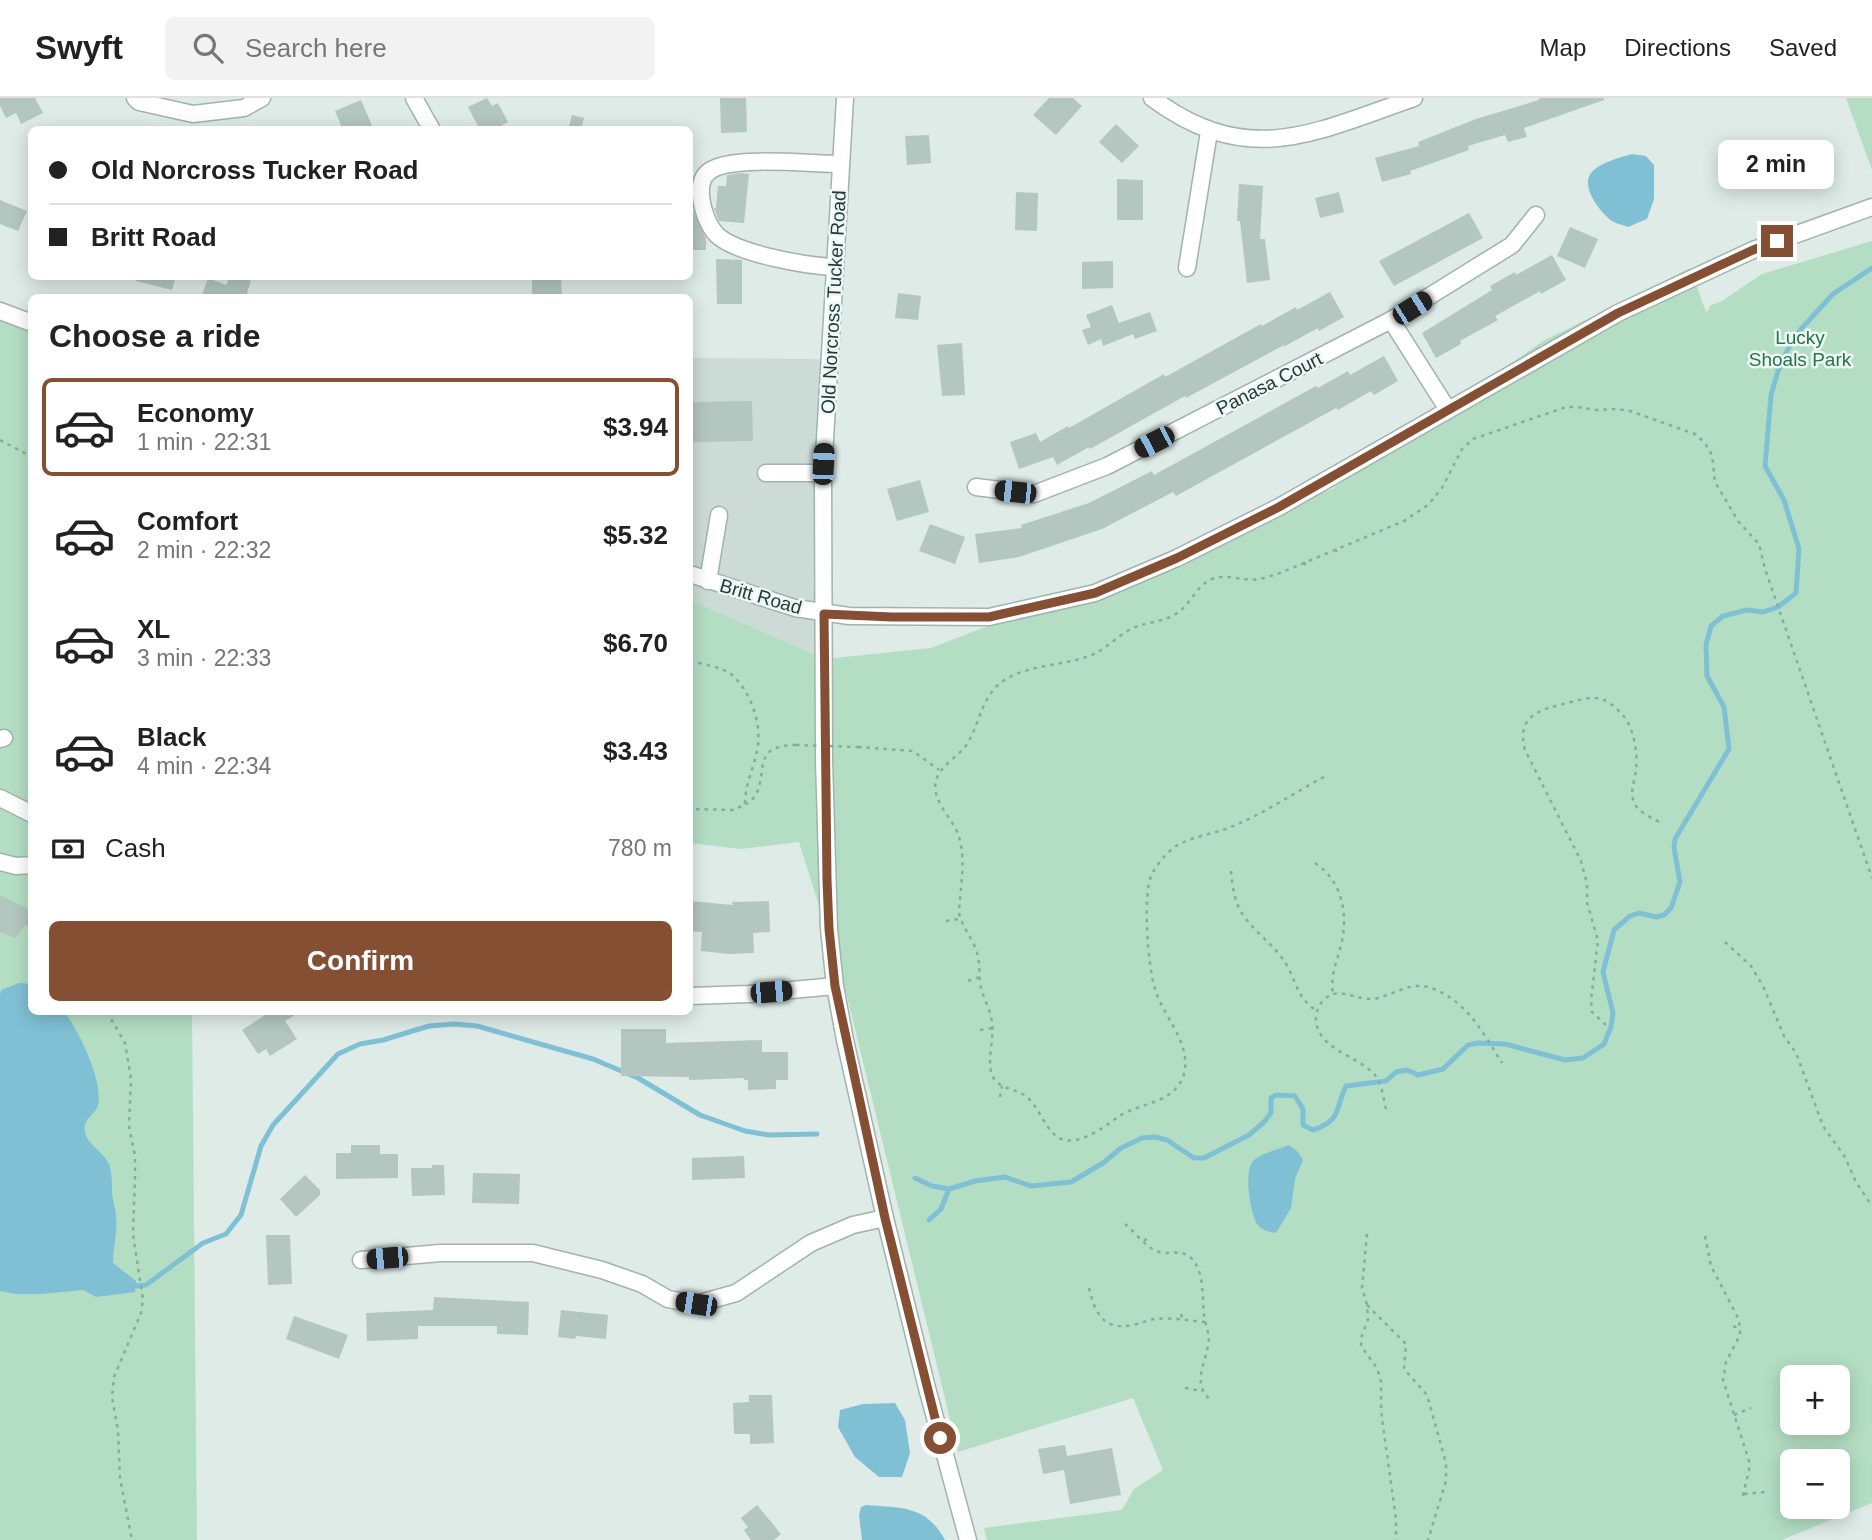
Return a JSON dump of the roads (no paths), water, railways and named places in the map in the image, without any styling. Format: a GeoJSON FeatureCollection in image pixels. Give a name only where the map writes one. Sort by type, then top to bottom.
{"type":"FeatureCollection","features":[{"type":"Feature","properties":{"kind":"street"},"geometry":{"type":"LineString","coordinates":[[135,98],[139,102],[193,114],[244,108],[262,98]]}},
{"type":"Feature","properties":{"kind":"street"},"geometry":{"type":"LineString","coordinates":[[414,98],[430,126]]}},
{"type":"Feature","properties":{"kind":"street","name":"Old Norcross Tucker Road"},"geometry":{"type":"LineString","coordinates":[[845,98],[823,473],[824,760],[829,929],[835,986],[885,1218],[968,1540]]}},
{"type":"Feature","properties":{"kind":"street"},"geometry":{"type":"LineString","coordinates":[[1152,98],[1209,132],[1251,140],[1308,135],[1414,98]]}},
{"type":"Feature","properties":{"kind":"street"},"geometry":{"type":"LineString","coordinates":[[1187,268],[1209,132]]}},
{"type":"Feature","properties":{"kind":"street"},"geometry":{"type":"LineString","coordinates":[[835,267],[805,264],[728,244],[714,233],[706,217],[701,184],[705,173],[716,167],[746,163],[841,164]]}},
{"type":"Feature","properties":{"kind":"street","name":"Britt Road"},"geometry":{"type":"LineString","coordinates":[[693,575],[795,608],[849,616],[989,617],[1095,593],[1177,558],[1279,507],[1618,313],[1753,250],[1872,207]]}},
{"type":"Feature","properties":{"kind":"street","name":"Panasa Court"},"geometry":{"type":"LineString","coordinates":[[976,487],[1034,494],[1107,467],[1391,320],[1512,245],[1536,215]]}},
{"type":"Feature","properties":{"kind":"street"},"geometry":{"type":"LineString","coordinates":[[0,311],[28,322]]}},
{"type":"Feature","properties":{"kind":"street"},"geometry":{"type":"LineString","coordinates":[[1391,320],[1448,410]]}},
{"type":"Feature","properties":{"kind":"street"},"geometry":{"type":"LineString","coordinates":[[766,473],[823,473]]}},
{"type":"Feature","properties":{"kind":"street"},"geometry":{"type":"LineString","coordinates":[[708,581],[719,515]]}},
{"type":"Feature","properties":{"kind":"street"},"geometry":{"type":"LineString","coordinates":[[0,797],[28,812]]}},
{"type":"Feature","properties":{"kind":"street"},"geometry":{"type":"LineString","coordinates":[[0,862],[16,866],[28,864]]}},
{"type":"Feature","properties":{"kind":"street"},"geometry":{"type":"LineString","coordinates":[[693,996],[835,986]]}},
{"type":"Feature","properties":{"kind":"street"},"geometry":{"type":"LineString","coordinates":[[360,1260],[440,1253],[533,1253],[602,1270],[642,1284],[668,1299],[696,1304],[736,1293],[811,1243],[853,1225],[885,1218]]}},
{"type":"Feature","properties":{"kind":"water"},"geometry":{"type":"Polygon","coordinates":[[[1632,154],[1646,156],[1654,165],[1654,199],[1647,219],[1628,227],[1612,221],[1603,212],[1593,199],[1588,179],[1599,166],[1632,154]]]}},
{"type":"Feature","properties":{"kind":"water"},"geometry":{"type":"Polygon","coordinates":[[[19,983],[28,984],[28,1015],[66,1015],[88,1056],[99,1095],[96,1109],[85,1123],[85,1132],[110,1167],[116,1221],[113,1263],[136,1281],[135,1292],[96,1297],[83,1290],[42,1294],[0,1291],[1,990],[19,983]]]}},
{"type":"Feature","properties":{"kind":"water"},"geometry":{"type":"Polygon","coordinates":[[[1289,1145],[1303,1160],[1295,1179],[1291,1208],[1276,1233],[1273,1233],[1261,1228],[1254,1218],[1249,1173],[1254,1160],[1289,1145]]]}},
{"type":"Feature","properties":{"kind":"water"},"geometry":{"type":"Polygon","coordinates":[[[895,1403],[905,1420],[910,1453],[902,1477],[879,1477],[855,1457],[838,1427],[840,1410],[863,1404],[895,1403]]]}},
{"type":"Feature","properties":{"kind":"water"},"geometry":{"type":"Polygon","coordinates":[[[866,1505],[912,1510],[930,1520],[945,1540],[862,1540],[859,1515],[861,1507],[866,1505]]]}},
{"type":"Feature","properties":{"kind":"waterway"},"geometry":{"type":"LineString","coordinates":[[915,1178],[932,1186],[949,1189],[975,1181],[1005,1177],[1031,1186],[1071,1182],[1103,1163],[1121,1148],[1142,1138],[1155,1137],[1167,1140],[1194,1158],[1204,1158],[1249,1135],[1264,1122],[1271,1113],[1271,1098],[1276,1095],[1295,1096],[1303,1109],[1303,1125],[1313,1130],[1333,1118],[1346,1086],[1386,1081],[1396,1072],[1407,1070],[1418,1075],[1443,1069],[1468,1045],[1505,1044],[1565,1060],[1583,1058],[1604,1044],[1613,1013],[1603,972],[1614,930],[1630,916],[1639,913],[1656,917],[1664,915],[1671,908],[1680,882],[1675,839],[1729,749],[1724,707],[1707,676],[1706,645],[1711,626],[1723,616],[1747,610],[1763,612],[1778,607],[1796,593],[1799,549],[1784,500],[1765,466],[1771,395],[1778,371],[1801,329],[1833,294],[1872,268]]}},
{"type":"Feature","properties":{"kind":"waterway"},"geometry":{"type":"LineString","coordinates":[[136,1286],[146,1285],[203,1243],[226,1234],[241,1215],[261,1146],[273,1125],[338,1054],[360,1044],[429,1026],[477,1026],[593,1059],[638,1078],[700,1115],[745,1131],[769,1135],[817,1134]]}},
{"type":"Feature","properties":{"kind":"waterway"},"geometry":{"type":"LineString","coordinates":[[929,1220],[941,1209],[949,1189]]}},
{"type":"Feature","properties":{"kind":"park label","name":"Lucky Shoals Park"},"geometry":{"type":"Point","coordinates":[1800,348]}}]}
